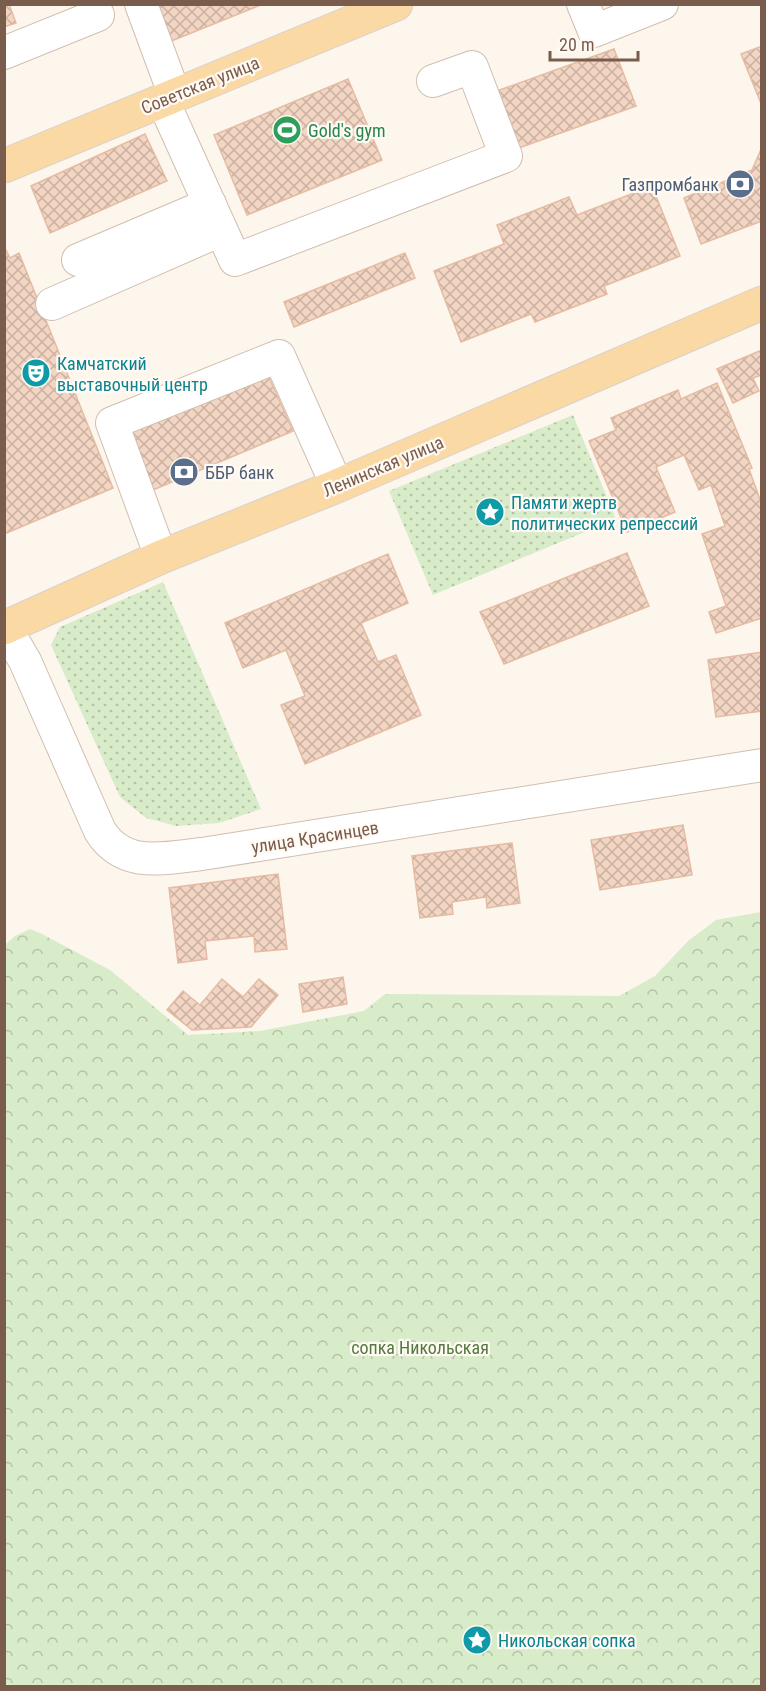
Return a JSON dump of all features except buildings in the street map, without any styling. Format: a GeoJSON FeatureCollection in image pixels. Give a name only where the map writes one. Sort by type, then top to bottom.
{"type":"FeatureCollection","features":[{"type":"Feature","properties":{"kind":"main road","name":"Советская улица"},"geometry":{"type":"LineString","coordinates":[[4,166],[169,98],[356,12],[396,4]]}},
{"type":"Feature","properties":{"kind":"main road","name":"Ленинская улица"},"geometry":{"type":"LineString","coordinates":[[5,628],[160,557],[337,486],[762,303]]}},
{"type":"Feature","properties":{"kind":"street"},"geometry":{"type":"LineString","coordinates":[[583,4],[594,31],[662,4]]}},
{"type":"Feature","properties":{"kind":"street"},"geometry":{"type":"LineString","coordinates":[[4,53],[90,10],[141,5],[169,98],[215,217],[235,260],[506,156],[472,67],[433,81]]}},
{"type":"Feature","properties":{"kind":"street"},"geometry":{"type":"LineString","coordinates":[[78,260],[215,217]]}},
{"type":"Feature","properties":{"kind":"street"},"geometry":{"type":"LineString","coordinates":[[52,304],[215,217]]}},
{"type":"Feature","properties":{"kind":"street"},"geometry":{"type":"LineString","coordinates":[[160,557],[112,423],[256,365],[279,356],[337,486]]}},
{"type":"Feature","properties":{"kind":"street","name":"улица Красинцев"},"geometry":{"type":"LineString","coordinates":[[5,628],[30,671],[100,831],[115,849],[127,855],[155,857],[202,854],[762,765]]}},
{"type":"Feature","properties":{"kind":"green space"},"geometry":{"type":"Polygon","coordinates":[[[573,415],[616,519],[433,595],[389,491],[573,415]]]}},
{"type":"Feature","properties":{"kind":"green space"},"geometry":{"type":"Polygon","coordinates":[[[163,582],[261,809],[219,823],[176,826],[146,818],[120,797],[51,645],[60,627],[163,582]]]}},
{"type":"Feature","properties":{"kind":"green space","name":"сопка Никольская"},"geometry":{"type":"Polygon","coordinates":[[[761,912],[761,1686],[5,1686],[5,945],[15,936],[30,929],[40,933],[110,970],[188,1035],[260,1031],[364,1011],[385,994],[619,996],[655,976],[688,941],[716,920],[761,912]]]}},
{"type":"Feature","properties":{"kind":"place","name":"Gold's gym"},"geometry":{"type":"Point","coordinates":[287,130]}},
{"type":"Feature","properties":{"kind":"place","name":"Газпромбанк"},"geometry":{"type":"Point","coordinates":[740,184]}},
{"type":"Feature","properties":{"kind":"place","name":"Камчатский выставочный центр"},"geometry":{"type":"Point","coordinates":[36,373]}},
{"type":"Feature","properties":{"kind":"place","name":"ББР банк"},"geometry":{"type":"Point","coordinates":[184,472]}},
{"type":"Feature","properties":{"kind":"place","name":"Памяти жертв политических репрессий"},"geometry":{"type":"Point","coordinates":[490,512]}},
{"type":"Feature","properties":{"kind":"place","name":"Никольская сопка"},"geometry":{"type":"Point","coordinates":[477,1640]}}]}
